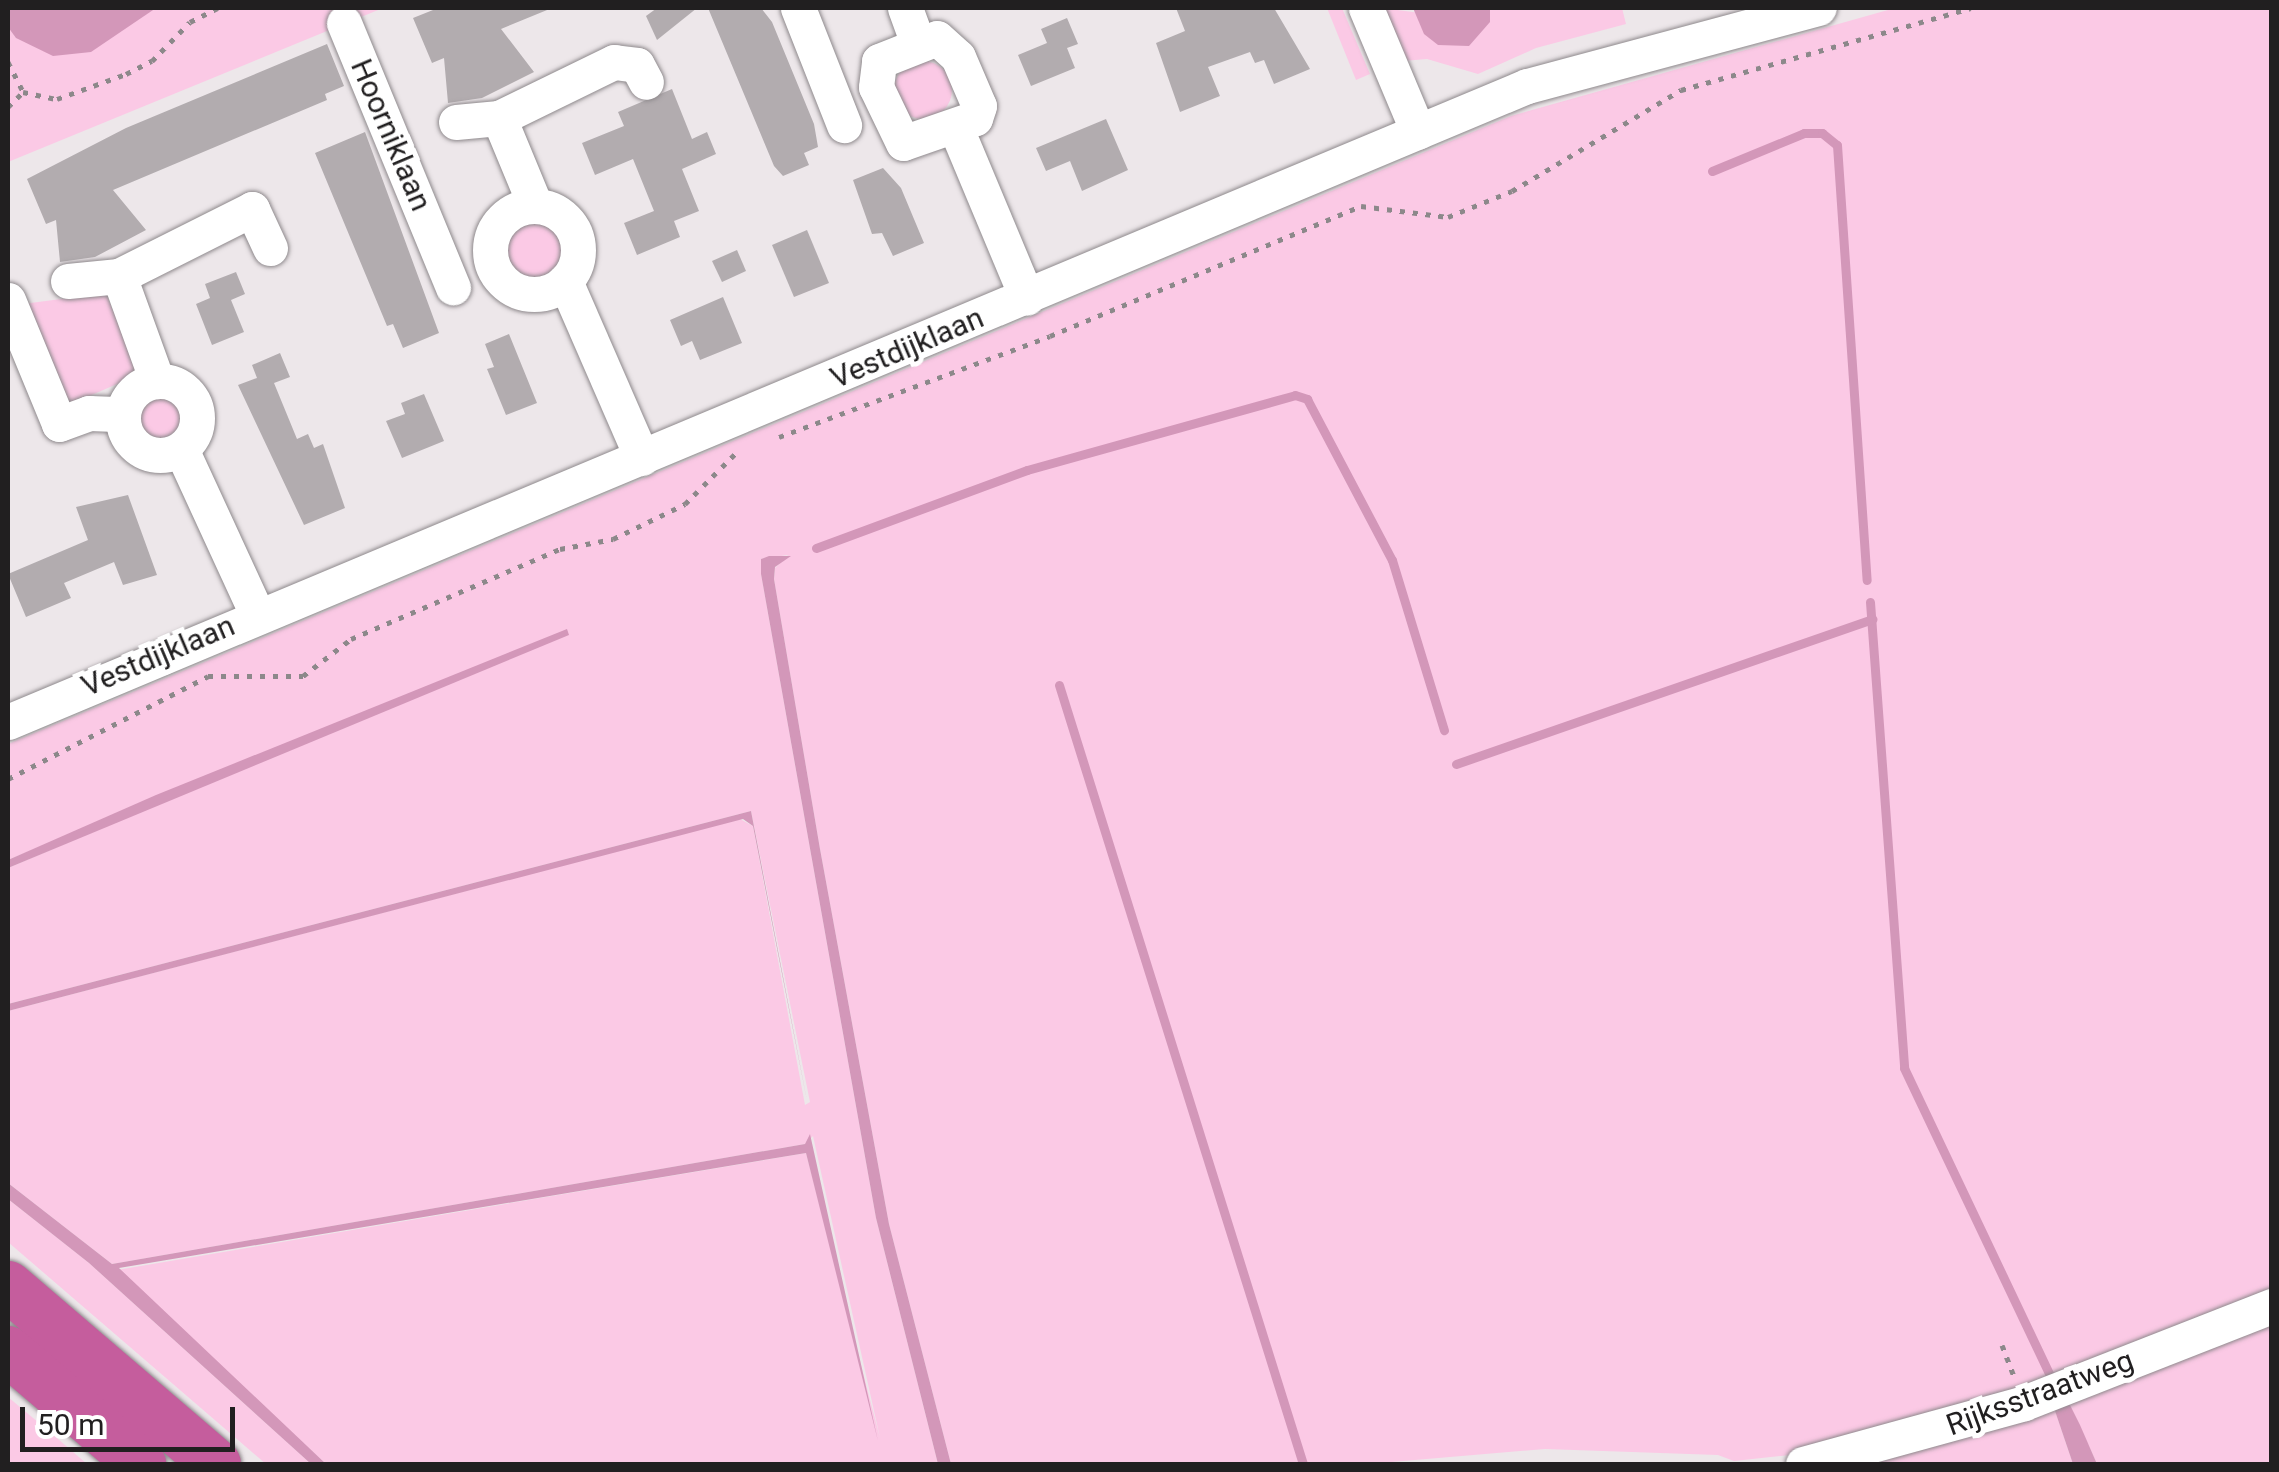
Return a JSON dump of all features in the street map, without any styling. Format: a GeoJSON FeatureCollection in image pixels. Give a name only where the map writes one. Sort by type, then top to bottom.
{"type":"FeatureCollection","features":[{"type":"Feature","properties":{"kind":"highway"},"geometry":{"type":"LineString","coordinates":[[8,1286],[216,1464]]}},
{"type":"Feature","properties":{"kind":"highway"},"geometry":{"type":"LineString","coordinates":[[8,1351],[141,1464]]}},
{"type":"Feature","properties":{"kind":"street"},"geometry":{"type":"LineString","coordinates":[[798,8],[844,125]]}},
{"type":"Feature","properties":{"kind":"street"},"geometry":{"type":"LineString","coordinates":[[905,8],[918,44]]}},
{"type":"Feature","properties":{"kind":"street"},"geometry":{"type":"LineString","coordinates":[[1366,8],[1418,132]]}},
{"type":"Feature","properties":{"kind":"street","name":"Vestdijklaan"},"geometry":{"type":"LineString","coordinates":[[8,722],[257,614],[1027,298],[1527,86],[1818,8]]}},
{"type":"Feature","properties":{"kind":"street","name":"Hoorniklaan"},"geometry":{"type":"LineString","coordinates":[[344,23],[453,287]]}},
{"type":"Feature","properties":{"kind":"street"},"geometry":{"type":"LineString","coordinates":[[937,38],[958,57],[979,106],[975,118],[903,143],[874,78],[879,62],[937,38]]}},
{"type":"Feature","properties":{"kind":"street"},"geometry":{"type":"LineString","coordinates":[[456,122],[499,118],[614,62],[637,65],[646,82]]}},
{"type":"Feature","properties":{"kind":"street"},"geometry":{"type":"LineString","coordinates":[[830,90],[874,78]]}},
{"type":"Feature","properties":{"kind":"street"},"geometry":{"type":"LineString","coordinates":[[492,234],[494,268],[518,291],[551,290],[565,281],[575,267],[575,234],[552,209],[536,205],[499,118]]}},
{"type":"Feature","properties":{"kind":"street"},"geometry":{"type":"LineString","coordinates":[[955,126],[1027,298]]}},
{"type":"Feature","properties":{"kind":"street","name":"Hoorniklaan"},"geometry":{"type":"LineString","coordinates":[[438,246],[492,234],[509,213],[536,205]]}},
{"type":"Feature","properties":{"kind":"street"},"geometry":{"type":"LineString","coordinates":[[68,281],[119,276],[252,209],[270,248]]}},
{"type":"Feature","properties":{"kind":"street"},"geometry":{"type":"LineString","coordinates":[[119,276],[158,382]]}},
{"type":"Feature","properties":{"kind":"street"},"geometry":{"type":"LineString","coordinates":[[565,281],[642,458]]}},
{"type":"Feature","properties":{"kind":"street"},"geometry":{"type":"LineString","coordinates":[[8,300],[59,424],[89,412],[123,414]]}},
{"type":"Feature","properties":{"kind":"street"},"geometry":{"type":"LineString","coordinates":[[158,382],[187,392],[195,406],[197,422],[181,449],[154,455],[141,450],[124,428],[123,414],[134,392],[158,382]]}},
{"type":"Feature","properties":{"kind":"street"},"geometry":{"type":"LineString","coordinates":[[181,449],[257,614]]}},
{"type":"Feature","properties":{"kind":"street","name":"Rijksstraatweg"},"geometry":{"type":"LineString","coordinates":[[1803,1464],[2024,1403],[2272,1306]]}},
{"type":"Feature","properties":{"kind":"path"},"geometry":{"type":"LineString","coordinates":[[23,92],[56,99],[126,74],[152,62],[190,22],[218,8]]}},
{"type":"Feature","properties":{"kind":"path"},"geometry":{"type":"LineString","coordinates":[[769,440],[1050,336],[1360,206],[1448,217],[1512,192],[1681,90],[1971,8]]}},
{"type":"Feature","properties":{"kind":"path"},"geometry":{"type":"LineString","coordinates":[[8,62],[23,92]]}},
{"type":"Feature","properties":{"kind":"path"},"geometry":{"type":"LineString","coordinates":[[8,107],[23,92]]}},
{"type":"Feature","properties":{"kind":"path"},"geometry":{"type":"LineString","coordinates":[[8,780],[208,676],[304,676],[351,638],[560,549],[613,539],[685,504],[735,454],[752,447]]}},
{"type":"Feature","properties":{"kind":"shaded area"},"geometry":{"type":"Polygon","coordinates":[[[8,8],[383,8],[8,162],[8,8]]]}},
{"type":"Feature","properties":{"kind":"shaded area"},"geometry":{"type":"Polygon","coordinates":[[[8,8],[156,8],[91,52],[53,56],[16,38],[8,27],[8,8]]]}},
{"type":"Feature","properties":{"kind":"shaded area"},"geometry":{"type":"Polygon","coordinates":[[[1327,8],[1342,8],[1370,74],[1356,80],[1327,8]]]}},
{"type":"Feature","properties":{"kind":"shaded area"},"geometry":{"type":"Polygon","coordinates":[[[1382,8],[1490,22],[1490,8],[1622,8],[1626,24],[1536,48],[1478,74],[1427,59],[1403,61],[1382,8]]]}},
{"type":"Feature","properties":{"kind":"shaded area"},"geometry":{"type":"Polygon","coordinates":[[[1413,8],[1490,8],[1490,22],[1469,46],[1438,45],[1424,34],[1413,8]]]}},
{"type":"Feature","properties":{"kind":"shaded area"},"geometry":{"type":"Polygon","coordinates":[[[1895,8],[2271,8],[2271,1294],[2066,1374],[1800,1454],[1734,1461],[1718,1455],[1545,1449],[1368,1464],[951,1464],[889,1224],[820,849],[774,579],[775,568],[788,555],[761,559],[761,574],[876,1218],[938,1464],[326,1464],[117,1270],[806,1153],[880,1438],[813,1136],[805,1144],[112,1264],[8,1183],[8,1011],[740,819],[753,826],[805,1105],[810,1102],[751,811],[8,1004],[8,868],[569,630],[8,860],[8,744],[1511,116],[1895,8]]]}},
{"type":"Feature","properties":{"kind":"shaded area"},"geometry":{"type":"Polygon","coordinates":[[[923,61],[944,69],[952,90],[944,111],[923,119],[902,111],[894,90],[902,69],[923,61]]]}},
{"type":"Feature","properties":{"kind":"shaded area"},"geometry":{"type":"Polygon","coordinates":[[[536,216],[559,226],[569,249],[559,272],[536,282],[513,272],[503,249],[513,226],[536,216]]]}},
{"type":"Feature","properties":{"kind":"shaded area"},"geometry":{"type":"Polygon","coordinates":[[[106,293],[138,375],[73,403],[65,400],[23,304],[106,293]]]}},
{"type":"Feature","properties":{"kind":"shaded area"},"geometry":{"type":"Polygon","coordinates":[[[160,394],[178,401],[185,419],[178,437],[160,444],[142,437],[135,419],[142,401],[160,394]]]}},
{"type":"Feature","properties":{"kind":"shaded area"},"geometry":{"type":"Polygon","coordinates":[[[791,556],[775,567],[774,579],[820,849],[889,1224],[951,1464],[938,1464],[876,1218],[761,574],[761,559],[791,556]]]}},
{"type":"Feature","properties":{"kind":"shaded area"},"geometry":{"type":"Polygon","coordinates":[[[567,629],[569,635],[8,868],[8,860],[156,795],[567,629]]]}},
{"type":"Feature","properties":{"kind":"shaded area"},"geometry":{"type":"Polygon","coordinates":[[[751,811],[808,1106],[753,826],[743,819],[8,1011],[8,1004],[751,811]]]}},
{"type":"Feature","properties":{"kind":"shaded area"},"geometry":{"type":"Polygon","coordinates":[[[810,1134],[878,1441],[806,1153],[119,1268],[326,1464],[311,1464],[89,1263],[8,1199],[8,1183],[112,1264],[805,1144],[810,1134]]]}},
{"type":"Feature","properties":{"kind":"shaded area"},"geometry":{"type":"Polygon","coordinates":[[[8,1199],[89,1263],[311,1464],[266,1464],[8,1242],[8,1199]]]}},
{"type":"Feature","properties":{"kind":"shaded area"},"geometry":{"type":"Polygon","coordinates":[[[2271,1315],[2271,1464],[2097,1464],[2069,1403],[2054,1408],[2073,1464],[1829,1464],[2271,1315]]]}},
{"type":"Feature","properties":{"kind":"shaded area"},"geometry":{"type":"Polygon","coordinates":[[[8,1397],[51,1433],[87,1464],[8,1464],[8,1397]]]}},
{"type":"Feature","properties":{"kind":"shaded area"},"geometry":{"type":"Polygon","coordinates":[[[2069,1403],[2097,1464],[2073,1464],[2054,1408],[2069,1403]]]}},
{"type":"Feature","properties":{"kind":"building"},"geometry":{"type":"Polygon","coordinates":[[[438,8],[552,8],[501,29],[534,72],[482,98],[448,103],[444,58],[432,63],[413,18],[438,8]]]}},
{"type":"Feature","properties":{"kind":"building"},"geometry":{"type":"Polygon","coordinates":[[[657,8],[697,8],[657,40],[646,16],[657,8]]]}},
{"type":"Feature","properties":{"kind":"building"},"geometry":{"type":"Polygon","coordinates":[[[708,8],[761,8],[772,22],[814,124],[818,147],[804,153],[809,165],[783,176],[774,166],[708,8]]]}},
{"type":"Feature","properties":{"kind":"building"},"geometry":{"type":"Polygon","coordinates":[[[1176,8],[1274,8],[1310,69],[1274,84],[1264,60],[1255,63],[1250,52],[1208,67],[1220,96],[1180,112],[1156,43],[1185,31],[1176,8]]]}},
{"type":"Feature","properties":{"kind":"building"},"geometry":{"type":"Polygon","coordinates":[[[1067,18],[1078,44],[1067,48],[1075,68],[1031,86],[1018,55],[1047,43],[1041,29],[1067,18]]]}},
{"type":"Feature","properties":{"kind":"building"},"geometry":{"type":"Polygon","coordinates":[[[327,44],[344,86],[325,94],[327,100],[113,190],[146,230],[95,257],[60,262],[56,220],[46,224],[27,179],[126,128],[327,44]]]}},
{"type":"Feature","properties":{"kind":"building"},"geometry":{"type":"Polygon","coordinates":[[[672,89],[692,139],[707,132],[716,154],[682,169],[699,211],[674,221],[680,237],[637,255],[624,223],[654,211],[633,159],[595,175],[582,143],[624,126],[618,112],[672,89]]]}},
{"type":"Feature","properties":{"kind":"building"},"geometry":{"type":"Polygon","coordinates":[[[1106,119],[1128,170],[1082,191],[1070,161],[1046,171],[1036,148],[1106,119]]]}},
{"type":"Feature","properties":{"kind":"building"},"geometry":{"type":"Polygon","coordinates":[[[365,132],[439,333],[403,348],[393,324],[387,326],[315,153],[365,132]]]}},
{"type":"Feature","properties":{"kind":"building"},"geometry":{"type":"Polygon","coordinates":[[[883,168],[901,188],[924,243],[893,256],[882,233],[872,234],[853,180],[883,168]]]}},
{"type":"Feature","properties":{"kind":"building"},"geometry":{"type":"Polygon","coordinates":[[[807,230],[829,283],[794,297],[772,245],[807,230]]]}},
{"type":"Feature","properties":{"kind":"building"},"geometry":{"type":"Polygon","coordinates":[[[737,250],[746,271],[722,282],[712,261],[737,250]]]}},
{"type":"Feature","properties":{"kind":"building"},"geometry":{"type":"Polygon","coordinates":[[[236,272],[245,294],[231,300],[244,332],[212,345],[196,304],[210,298],[205,284],[236,272]]]}},
{"type":"Feature","properties":{"kind":"building"},"geometry":{"type":"Polygon","coordinates":[[[723,297],[742,343],[700,360],[692,341],[681,346],[670,320],[723,297]]]}},
{"type":"Feature","properties":{"kind":"building"},"geometry":{"type":"Polygon","coordinates":[[[509,334],[537,403],[506,415],[487,369],[494,367],[485,344],[509,334]]]}},
{"type":"Feature","properties":{"kind":"building"},"geometry":{"type":"Polygon","coordinates":[[[280,353],[290,377],[274,383],[297,439],[308,434],[314,448],[323,444],[345,508],[304,525],[238,385],[257,378],[252,365],[280,353]]]}},
{"type":"Feature","properties":{"kind":"building"},"geometry":{"type":"Polygon","coordinates":[[[424,394],[444,441],[402,458],[386,421],[405,414],[401,403],[424,394]]]}},
{"type":"Feature","properties":{"kind":"building"},"geometry":{"type":"Polygon","coordinates":[[[128,495],[157,575],[123,585],[114,562],[64,583],[71,598],[26,617],[8,574],[88,540],[76,507],[128,495]]]}},
{"type":"Feature","properties":{"kind":"waterway"},"geometry":{"type":"LineString","coordinates":[[1712,171],[1804,133],[1822,133],[1837,145],[1867,580]]}},
{"type":"Feature","properties":{"kind":"waterway"},"geometry":{"type":"LineString","coordinates":[[816,548],[1027,470],[1295,395],[1307,399],[1392,560],[1444,730]]}},
{"type":"Feature","properties":{"kind":"waterway"},"geometry":{"type":"LineString","coordinates":[[1870,602],[1904,1068],[2051,1378],[2059,1376]]}},
{"type":"Feature","properties":{"kind":"waterway"},"geometry":{"type":"LineString","coordinates":[[1456,764],[1873,619]]}},
{"type":"Feature","properties":{"kind":"waterway"},"geometry":{"type":"LineString","coordinates":[[1059,685],[1303,1464]]}}]}
